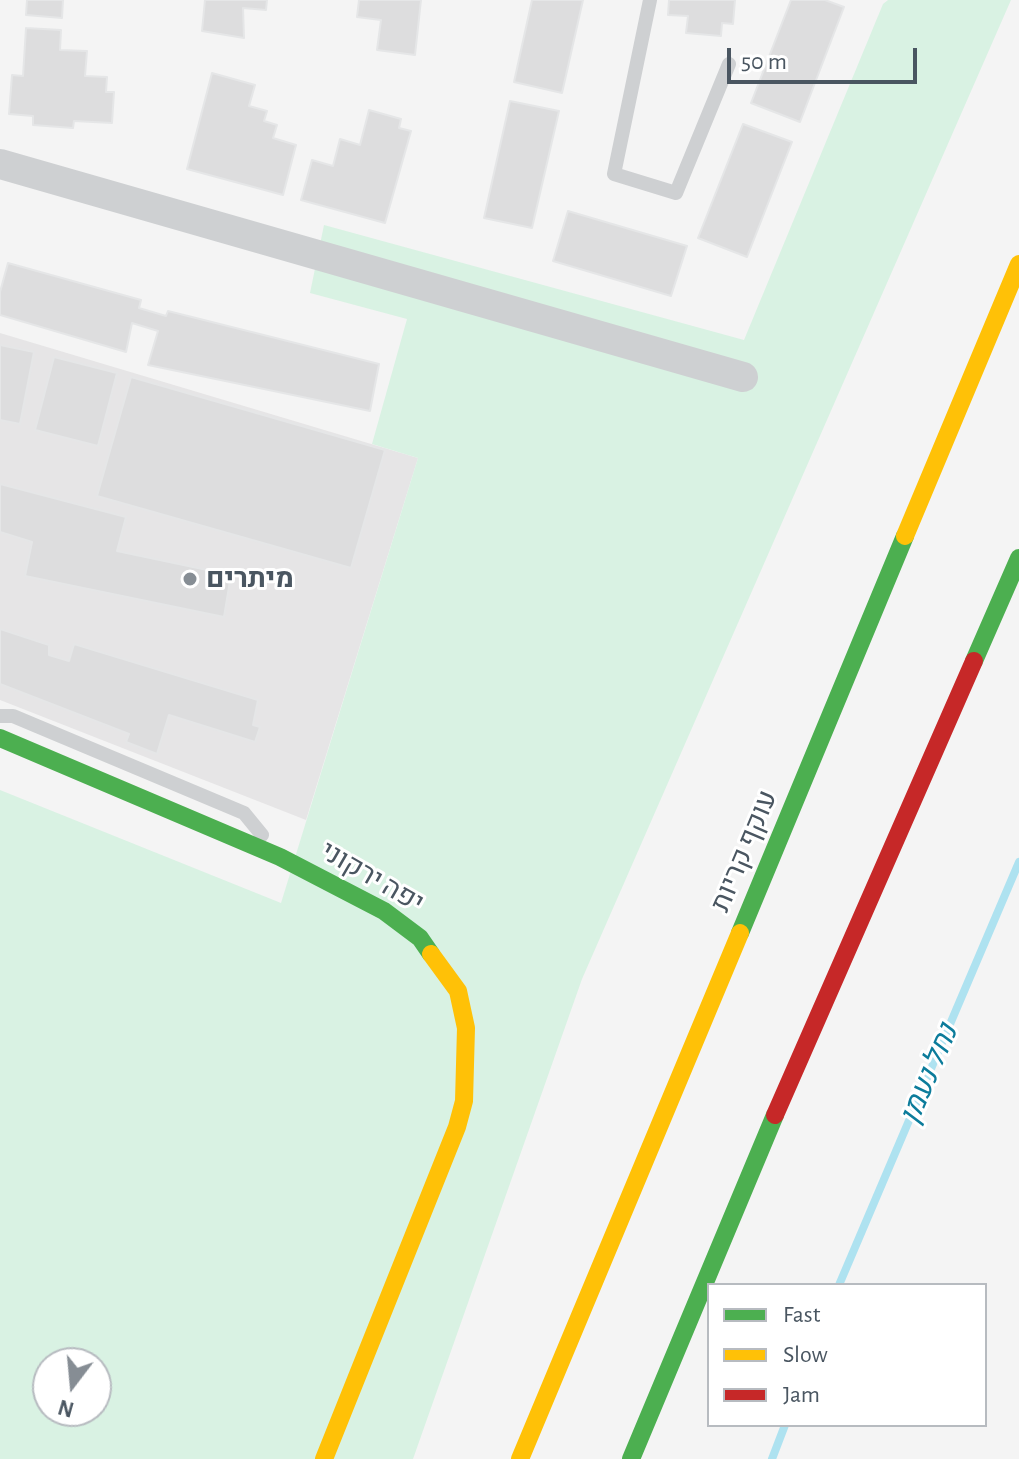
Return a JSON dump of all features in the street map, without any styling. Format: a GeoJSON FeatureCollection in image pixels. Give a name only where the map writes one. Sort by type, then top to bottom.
{"type":"FeatureCollection","features":[{"type":"Feature","properties":{"kind":"main road","name":"עוקף קריות"},"geometry":{"type":"LineString","coordinates":[[520,1459],[1019,264]]}},
{"type":"Feature","properties":{"kind":"main road"},"geometry":{"type":"LineString","coordinates":[[631,1459],[767,1133],[1019,558]]}},
{"type":"Feature","properties":{"kind":"main road","name":"יפה ירקוני"},"geometry":{"type":"LineString","coordinates":[[0,738],[280,857],[384,911],[420,938],[458,991],[466,1028],[464,1101],[457,1127],[324,1459]]}},
{"type":"Feature","properties":{"kind":"street"},"geometry":{"type":"LineString","coordinates":[[0,164],[743,377]]}},
{"type":"Feature","properties":{"kind":"lane"},"geometry":{"type":"LineString","coordinates":[[650,0],[614,174],[676,193],[729,64]]}},
{"type":"Feature","properties":{"kind":"lane"},"geometry":{"type":"LineString","coordinates":[[0,716],[13,716],[244,813],[280,857]]}},
{"type":"Feature","properties":{"kind":"shaded area","name":"מיתרים"},"geometry":{"type":"Polygon","coordinates":[[[0,333],[418,458],[306,820],[0,700],[0,333]]]}},
{"type":"Feature","properties":{"kind":"green space"},"geometry":{"type":"Polygon","coordinates":[[[888,0],[1011,0],[582,979],[413,1459],[0,1459],[0,790],[281,903],[418,458],[372,444],[407,319],[310,293],[324,225],[744,340],[883,4],[888,0]]]}},
{"type":"Feature","properties":{"kind":"building"},"geometry":{"type":"Polygon","coordinates":[[[27,0],[63,0],[62,18],[26,15],[27,0]]]}},
{"type":"Feature","properties":{"kind":"building"},"geometry":{"type":"Polygon","coordinates":[[[205,0],[267,0],[266,10],[243,8],[244,38],[202,31],[205,0]]]}},
{"type":"Feature","properties":{"kind":"building"},"geometry":{"type":"Polygon","coordinates":[[[359,0],[421,0],[415,55],[377,50],[381,20],[357,17],[359,0]]]}},
{"type":"Feature","properties":{"kind":"building"},"geometry":{"type":"Polygon","coordinates":[[[532,0],[583,0],[562,93],[514,82],[532,0]]]}},
{"type":"Feature","properties":{"kind":"building"},"geometry":{"type":"Polygon","coordinates":[[[669,0],[735,0],[733,24],[722,23],[721,36],[686,33],[688,16],[668,15],[669,0]]]}},
{"type":"Feature","properties":{"kind":"building"},"geometry":{"type":"Polygon","coordinates":[[[791,0],[825,0],[844,7],[800,122],[751,103],[791,0]]]}},
{"type":"Feature","properties":{"kind":"building"},"geometry":{"type":"Polygon","coordinates":[[[26,28],[61,30],[60,50],[87,51],[85,76],[107,77],[106,92],[114,92],[112,123],[74,121],[73,128],[33,125],[33,116],[9,114],[12,75],[23,76],[26,28]]]}},
{"type":"Feature","properties":{"kind":"building"},"geometry":{"type":"Polygon","coordinates":[[[212,73],[255,85],[249,106],[267,111],[264,121],[277,125],[273,138],[296,145],[283,195],[187,169],[212,73]]]}},
{"type":"Feature","properties":{"kind":"building"},"geometry":{"type":"Polygon","coordinates":[[[510,101],[559,111],[532,228],[484,218],[510,101]]]}},
{"type":"Feature","properties":{"kind":"building"},"geometry":{"type":"Polygon","coordinates":[[[369,110],[401,119],[399,128],[411,131],[385,223],[301,200],[312,160],[333,166],[340,139],[360,145],[369,110]]]}},
{"type":"Feature","properties":{"kind":"building"},"geometry":{"type":"Polygon","coordinates":[[[743,124],[792,142],[747,257],[698,238],[743,124]]]}},
{"type":"Feature","properties":{"kind":"building"},"geometry":{"type":"Polygon","coordinates":[[[568,211],[687,246],[671,296],[553,261],[568,211]]]}},
{"type":"Feature","properties":{"kind":"building"},"geometry":{"type":"Polygon","coordinates":[[[8,263],[141,300],[139,308],[166,316],[168,311],[379,364],[370,411],[148,365],[158,331],[132,323],[126,352],[0,315],[0,292],[8,263]]]}},
{"type":"Feature","properties":{"kind":"building"},"geometry":{"type":"Polygon","coordinates":[[[0,345],[34,352],[20,424],[0,420],[0,345]]]}},
{"type":"Feature","properties":{"kind":"building"},"geometry":{"type":"Polygon","coordinates":[[[54,357],[117,373],[98,446],[35,430],[54,357]]]}},
{"type":"Feature","properties":{"kind":"building"},"geometry":{"type":"Polygon","coordinates":[[[131,377],[385,450],[351,568],[97,496],[131,377]]]}},
{"type":"Feature","properties":{"kind":"building"},"geometry":{"type":"Polygon","coordinates":[[[0,484],[126,517],[117,551],[231,575],[224,617],[25,576],[32,542],[0,532],[0,484]]]}},
{"type":"Feature","properties":{"kind":"building"},"geometry":{"type":"Polygon","coordinates":[[[0,629],[49,645],[49,655],[69,661],[74,644],[258,700],[253,725],[260,727],[255,742],[169,715],[157,754],[126,742],[129,734],[0,684],[0,629]]]}},
{"type":"Feature","properties":{"kind":"waterway","name":"נחל נעמן"},"geometry":{"type":"LineString","coordinates":[[840,1283],[1019,862]]}},
{"type":"Feature","properties":{"kind":"waterway","name":"נחל נעמן"},"geometry":{"type":"LineString","coordinates":[[772,1459],[784,1427]]}},
{"type":"Feature","properties":{"kind":"traffic: fast"},"geometry":{"type":"LineString","coordinates":[[740,933],[905,536]]}},
{"type":"Feature","properties":{"kind":"traffic: fast"},"geometry":{"type":"LineString","coordinates":[[974,661],[1019,558]]}},
{"type":"Feature","properties":{"kind":"traffic: fast"},"geometry":{"type":"LineString","coordinates":[[0,738],[280,857],[384,911],[420,938],[431,954]]}},
{"type":"Feature","properties":{"kind":"traffic: fast"},"geometry":{"type":"LineString","coordinates":[[631,1459],[775,1115]]}},
{"type":"Feature","properties":{"kind":"traffic: slow"},"geometry":{"type":"LineString","coordinates":[[905,536],[1019,264]]}},
{"type":"Feature","properties":{"kind":"traffic: slow"},"geometry":{"type":"LineString","coordinates":[[520,1459],[740,933]]}},
{"type":"Feature","properties":{"kind":"traffic: slow"},"geometry":{"type":"LineString","coordinates":[[324,1459],[457,1127],[464,1101],[466,1028],[458,991],[431,954]]}},
{"type":"Feature","properties":{"kind":"traffic: jam"},"geometry":{"type":"LineString","coordinates":[[775,1115],[974,661]]}},
{"type":"Feature","properties":{"kind":"place","name":"מיתרים"},"geometry":{"type":"Point","coordinates":[190,579]}}]}
